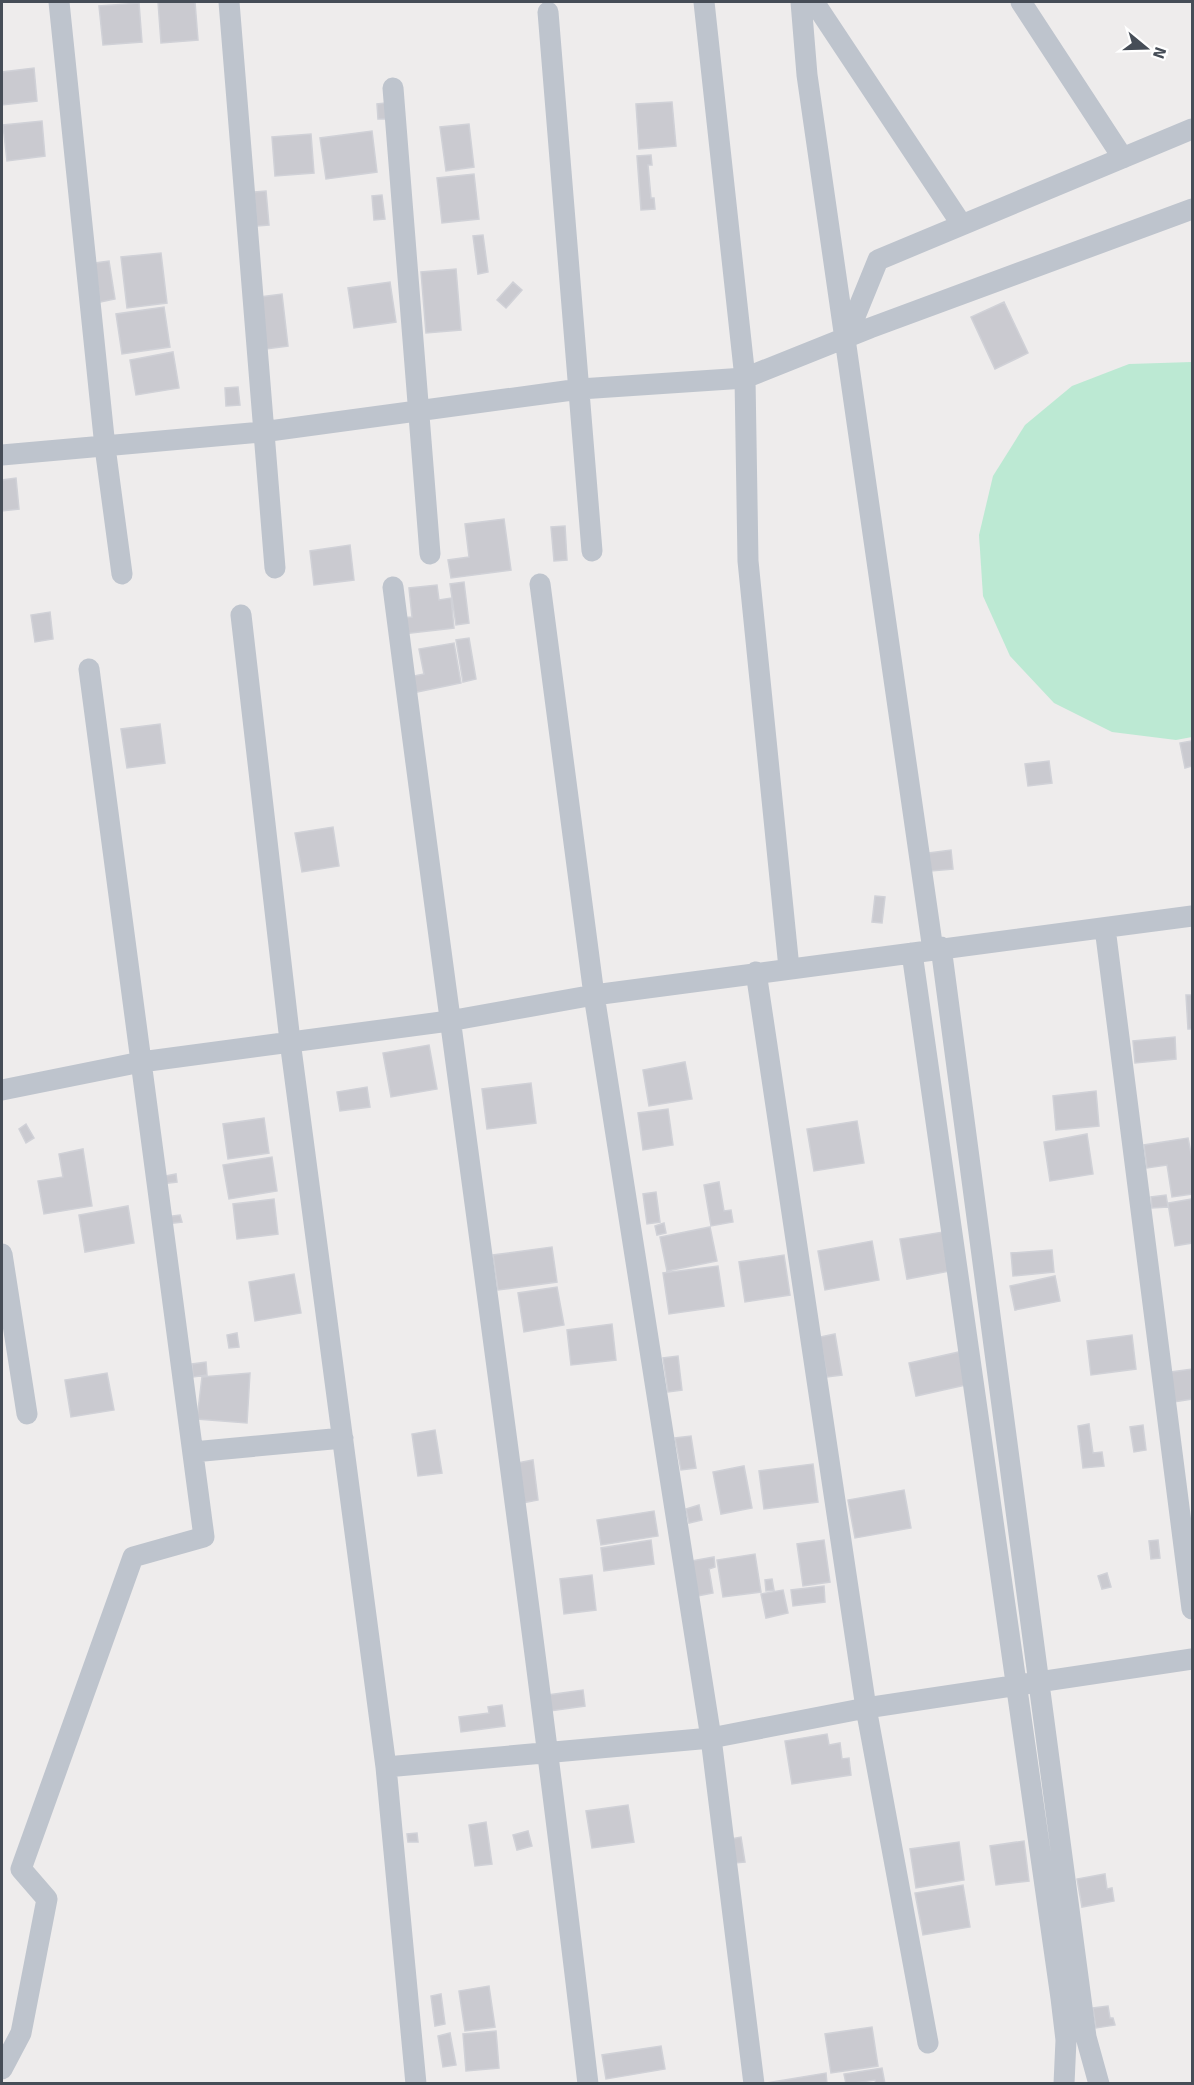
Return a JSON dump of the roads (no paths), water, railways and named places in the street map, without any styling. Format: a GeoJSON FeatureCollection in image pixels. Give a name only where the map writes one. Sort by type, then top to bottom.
{"type":"FeatureCollection","features":[{"type":"Feature","properties":{"kind":"street"},"geometry":{"type":"LineString","coordinates":[[59,2],[105,447],[122,574]]}},
{"type":"Feature","properties":{"kind":"street"},"geometry":{"type":"LineString","coordinates":[[229,2],[262,432],[275,568]]}},
{"type":"Feature","properties":{"kind":"street"},"geometry":{"type":"LineString","coordinates":[[704,2],[745,378],[748,561],[789,968]]}},
{"type":"Feature","properties":{"kind":"street"},"geometry":{"type":"LineString","coordinates":[[801,2],[807,75],[937,948],[1040,1682],[1076,2038],[1099,2084]]}},
{"type":"Feature","properties":{"kind":"street"},"geometry":{"type":"LineString","coordinates":[[813,2],[962,225]]}},
{"type":"Feature","properties":{"kind":"street"},"geometry":{"type":"LineString","coordinates":[[1021,2],[1123,158]]}},
{"type":"Feature","properties":{"kind":"street"},"geometry":{"type":"LineString","coordinates":[[548,12],[592,551]]}},
{"type":"Feature","properties":{"kind":"street"},"geometry":{"type":"LineString","coordinates":[[393,88],[430,554]]}},
{"type":"Feature","properties":{"kind":"street"},"geometry":{"type":"LineString","coordinates":[[846,338],[878,260],[1192,129]]}},
{"type":"Feature","properties":{"kind":"street"},"geometry":{"type":"LineString","coordinates":[[2,455],[262,432],[580,389],[745,378],[1192,209]]}},
{"type":"Feature","properties":{"kind":"street"},"geometry":{"type":"LineString","coordinates":[[540,584],[594,995],[711,1738],[754,2084]]}},
{"type":"Feature","properties":{"kind":"street"},"geometry":{"type":"LineString","coordinates":[[393,587],[449,1021],[550,1753],[588,2084]]}},
{"type":"Feature","properties":{"kind":"street"},"geometry":{"type":"LineString","coordinates":[[241,615],[290,1041],[386,1767],[416,2084]]}},
{"type":"Feature","properties":{"kind":"street"},"geometry":{"type":"LineString","coordinates":[[2,2069],[21,2033],[47,1899],[21,1869],[132,1557],[204,1537],[89,669]]}},
{"type":"Feature","properties":{"kind":"street"},"geometry":{"type":"LineString","coordinates":[[2,1090],[141,1062],[449,1021],[594,995],[1192,916]]}},
{"type":"Feature","properties":{"kind":"street"},"geometry":{"type":"LineString","coordinates":[[1105,928],[1192,1609]]}},
{"type":"Feature","properties":{"kind":"street"},"geometry":{"type":"LineString","coordinates":[[912,953],[1016,1686],[1071,1997]]}},
{"type":"Feature","properties":{"kind":"street"},"geometry":{"type":"LineString","coordinates":[[756,972],[867,1708],[928,2043]]}},
{"type":"Feature","properties":{"kind":"street"},"geometry":{"type":"LineString","coordinates":[[2,1254],[27,1414]]}},
{"type":"Feature","properties":{"kind":"street"},"geometry":{"type":"LineString","coordinates":[[193,1452],[343,1438]]}},
{"type":"Feature","properties":{"kind":"street"},"geometry":{"type":"LineString","coordinates":[[386,1767],[711,1738],[867,1708],[1192,1659]]}},
{"type":"Feature","properties":{"kind":"street"},"geometry":{"type":"LineString","coordinates":[[1064,2084],[1076,2038]]}}]}
